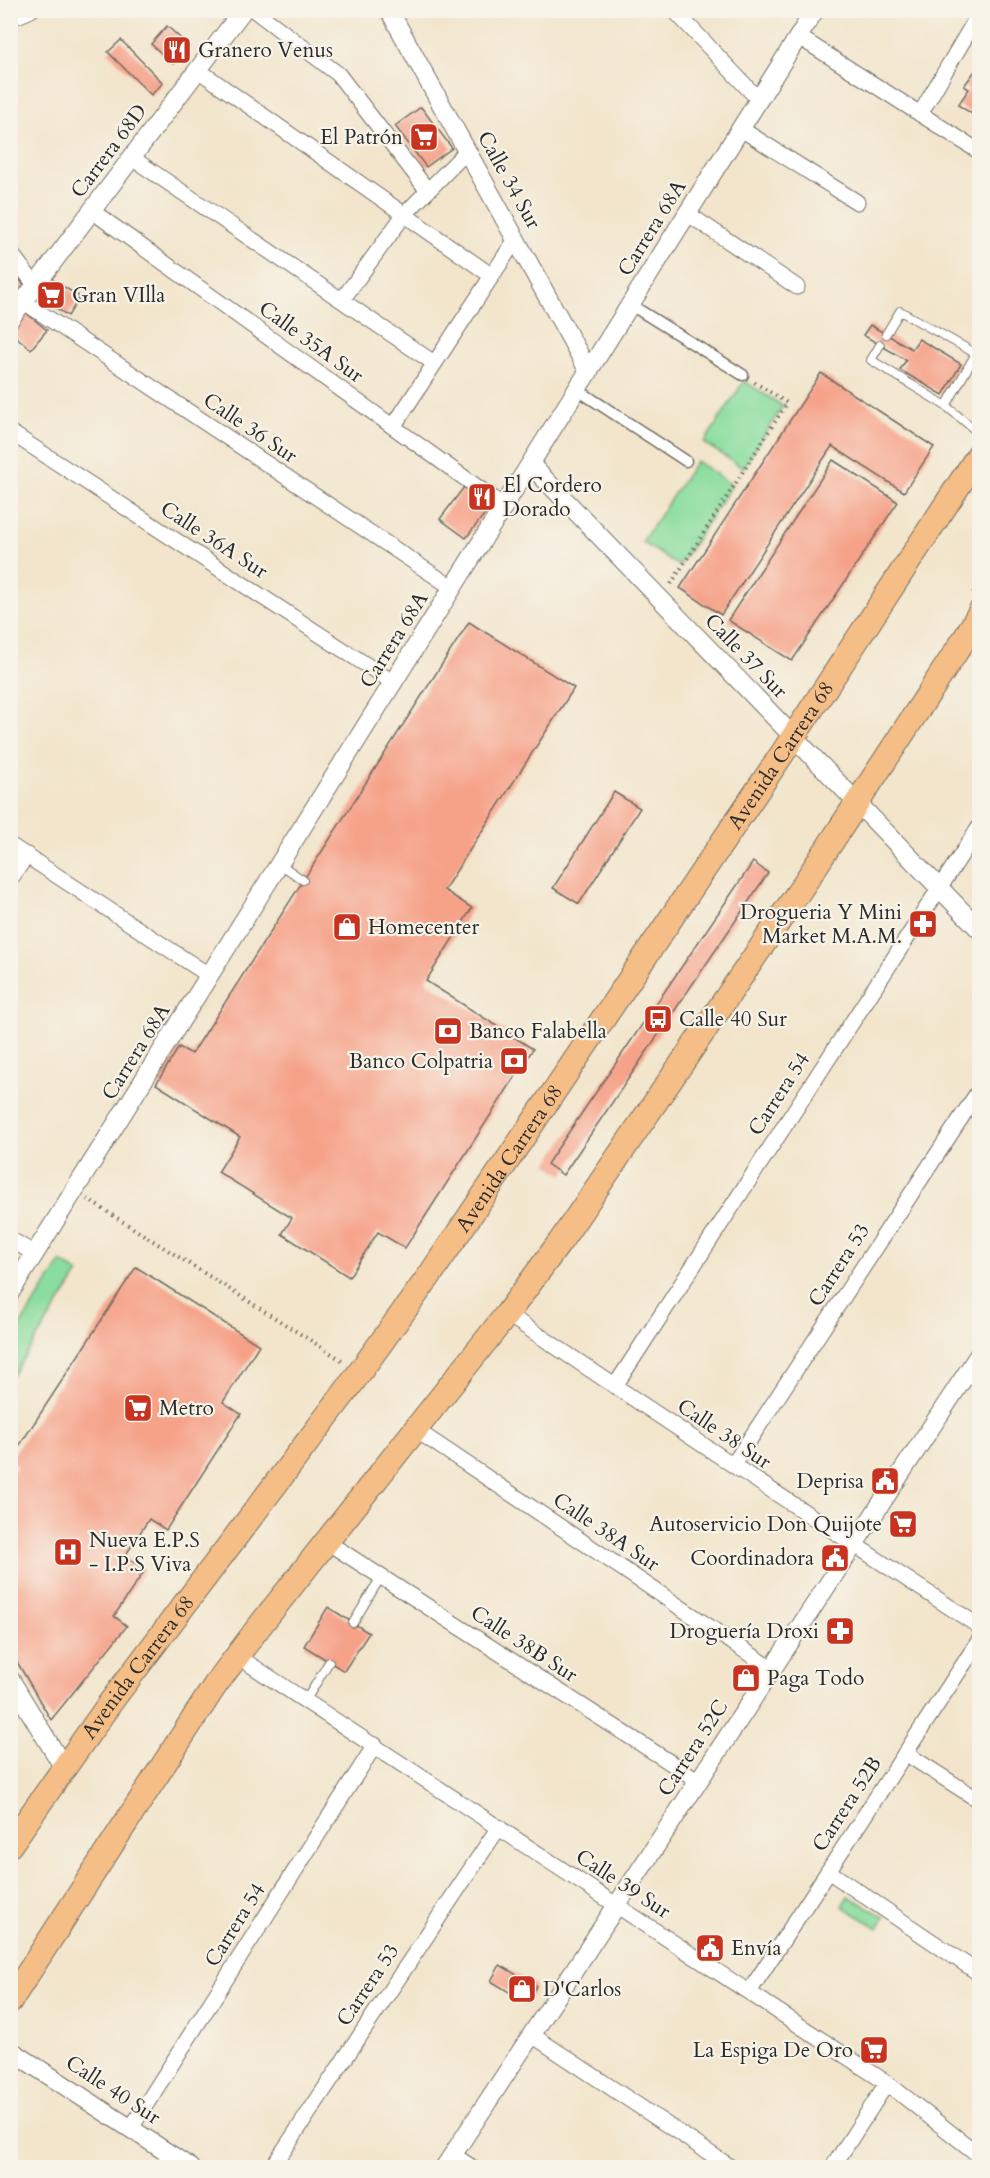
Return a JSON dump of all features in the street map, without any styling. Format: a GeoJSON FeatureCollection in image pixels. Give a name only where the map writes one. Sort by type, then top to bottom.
{"type":"FeatureCollection","features":[{"type":"Feature","properties":{"kind":"main road","name":"Avenida Carrera 68"},"geometry":{"type":"LineString","coordinates":[[10,1845],[117,1694],[349,1387],[432,1272],[793,736],[980,453]]}},
{"type":"Feature","properties":{"kind":"main road"},"geometry":{"type":"LineString","coordinates":[[10,2001],[196,1714],[237,1656],[507,1314],[560,1242],[857,803],[973,639],[974,607]]}},
{"type":"Feature","properties":{"kind":"street"},"geometry":{"type":"LineString","coordinates":[[10,19],[31,10]]}},
{"type":"Feature","properties":{"kind":"street","name":"Carrera 68D"},"geometry":{"type":"LineString","coordinates":[[10,319],[243,10]]}},
{"type":"Feature","properties":{"kind":"street"},"geometry":{"type":"LineString","coordinates":[[254,10],[338,74],[428,191]]}},
{"type":"Feature","properties":{"kind":"street","name":"Calle 34 Sur"},"geometry":{"type":"LineString","coordinates":[[389,10],[589,372]]}},
{"type":"Feature","properties":{"kind":"street"},"geometry":{"type":"LineString","coordinates":[[674,10],[759,100]]}},
{"type":"Feature","properties":{"kind":"street","name":"Carrera 68A"},"geometry":{"type":"LineString","coordinates":[[10,1293],[815,10]]}},
{"type":"Feature","properties":{"kind":"street"},"geometry":{"type":"LineString","coordinates":[[920,114],[980,12]]}},
{"type":"Feature","properties":{"kind":"street"},"geometry":{"type":"LineString","coordinates":[[799,38],[980,152]]}},
{"type":"Feature","properties":{"kind":"street"},"geometry":{"type":"LineString","coordinates":[[198,70],[492,276]]}},
{"type":"Feature","properties":{"kind":"street"},"geometry":{"type":"LineString","coordinates":[[741,129],[857,202]]}},
{"type":"Feature","properties":{"kind":"street"},"geometry":{"type":"LineString","coordinates":[[342,300],[404,215],[467,151]]}},
{"type":"Feature","properties":{"kind":"street"},"geometry":{"type":"LineString","coordinates":[[132,158],[434,363]]}},
{"type":"Feature","properties":{"kind":"street","name":"Calle 35A Sur"},"geometry":{"type":"LineString","coordinates":[[92,211],[505,507]]}},
{"type":"Feature","properties":{"kind":"street"},"geometry":{"type":"LineString","coordinates":[[688,214],[797,287]]}},
{"type":"Feature","properties":{"kind":"street"},"geometry":{"type":"LineString","coordinates":[[393,427],[516,239]]}},
{"type":"Feature","properties":{"kind":"street"},"geometry":{"type":"LineString","coordinates":[[10,252],[36,286]]}},
{"type":"Feature","properties":{"kind":"street","name":"Calle 36 Sur"},"geometry":{"type":"LineString","coordinates":[[24,302],[453,588]]}},
{"type":"Feature","properties":{"kind":"street"},"geometry":{"type":"LineString","coordinates":[[631,305],[743,375]]}},
{"type":"Feature","properties":{"kind":"street"},"geometry":{"type":"LineString","coordinates":[[578,390],[686,460]]}},
{"type":"Feature","properties":{"kind":"street","name":"Calle 36A Sur"},"geometry":{"type":"LineString","coordinates":[[10,432],[394,683]]}},
{"type":"Feature","properties":{"kind":"street","name":"Calle 37 Sur"},"geometry":{"type":"LineString","coordinates":[[531,465],[980,930]]}},
{"type":"Feature","properties":{"kind":"street","name":"Carrera 54"},"geometry":{"type":"LineString","coordinates":[[615,1386],[980,826]]}},
{"type":"Feature","properties":{"kind":"street"},"geometry":{"type":"LineString","coordinates":[[10,845],[210,976]]}},
{"type":"Feature","properties":{"kind":"street"},"geometry":{"type":"LineString","coordinates":[[10,880],[27,855]]}},
{"type":"Feature","properties":{"kind":"street","name":"Carrera 53"},"geometry":{"type":"LineString","coordinates":[[733,1465],[980,1089]]}},
{"type":"Feature","properties":{"kind":"street"},"geometry":{"type":"LineString","coordinates":[[10,1239],[35,1254]]}},
{"type":"Feature","properties":{"kind":"street","name":"Calle 38 Sur"},"geometry":{"type":"LineString","coordinates":[[507,1314],[980,1627]]}},
{"type":"Feature","properties":{"kind":"street","name":"Carrera 52C"},"geometry":{"type":"LineString","coordinates":[[449,2161],[980,1353]]}},
{"type":"Feature","properties":{"kind":"street","name":"Calle 38A Sur"},"geometry":{"type":"LineString","coordinates":[[416,1430],[772,1669]]}},
{"type":"Feature","properties":{"kind":"street","name":"Calle 38B Sur"},"geometry":{"type":"LineString","coordinates":[[327,1542],[699,1781]]}},
{"type":"Feature","properties":{"kind":"street","name":"Carrera 52B"},"geometry":{"type":"LineString","coordinates":[[749,1992],[980,1639]]}},
{"type":"Feature","properties":{"kind":"street","name":"Calle 39 Sur"},"geometry":{"type":"LineString","coordinates":[[237,1656],[375,1744],[886,2083],[980,2156]]}},
{"type":"Feature","properties":{"kind":"street"},"geometry":{"type":"LineString","coordinates":[[10,1679],[64,1768]]}},
{"type":"Feature","properties":{"kind":"street","name":"Carrera 54"},"geometry":{"type":"LineString","coordinates":[[130,2128],[375,1744]]}},
{"type":"Feature","properties":{"kind":"street"},"geometry":{"type":"LineString","coordinates":[[905,1753],[980,1801]]}},
{"type":"Feature","properties":{"kind":"street","name":"Carrera 53"},"geometry":{"type":"LineString","coordinates":[[272,2168],[499,1827]]}},
{"type":"Feature","properties":{"kind":"street"},"geometry":{"type":"LineString","coordinates":[[828,1871],[980,1974]]}},
{"type":"Feature","properties":{"kind":"street"},"geometry":{"type":"LineString","coordinates":[[532,2035],[732,2168]]}},
{"type":"Feature","properties":{"kind":"street","name":"Calle 40 Sur"},"geometry":{"type":"LineString","coordinates":[[10,2050],[191,2168]]}},
{"type":"Feature","properties":{"kind":"street"},"geometry":{"type":"LineString","coordinates":[[832,2168],[886,2083]]}},
{"type":"Feature","properties":{"kind":"street"},"geometry":{"type":"LineString","coordinates":[[449,2161],[473,2168]]}},
{"type":"Feature","properties":{"kind":"lane"},"geometry":{"type":"LineString","coordinates":[[886,334],[900,311],[977,355],[946,406]]}},
{"type":"Feature","properties":{"kind":"lane"},"geometry":{"type":"LineString","coordinates":[[880,345],[871,360],[946,406],[980,434]]}},
{"type":"Feature","properties":{"kind":"lane"},"geometry":{"type":"LineString","coordinates":[[280,864],[303,880]]}},
{"type":"Feature","properties":{"kind":"lane"},"geometry":{"type":"LineString","coordinates":[[353,1623],[381,1577]]}},
{"type":"Feature","properties":{"kind":"lane"},"geometry":{"type":"LineString","coordinates":[[306,1700],[329,1662]]}},
{"type":"Feature","properties":{"kind":"path"},"geometry":{"type":"LineString","coordinates":[[667,590],[787,403],[743,375]]}},
{"type":"Feature","properties":{"kind":"path"},"geometry":{"type":"LineString","coordinates":[[974,607],[980,581]]}},
{"type":"Feature","properties":{"kind":"path"},"geometry":{"type":"LineString","coordinates":[[75,1191],[343,1360]]}},
{"type":"Feature","properties":{"kind":"green space"},"geometry":{"type":"Polygon","coordinates":[[[744,381],[783,406],[743,468],[704,443],[744,381]]]}},
{"type":"Feature","properties":{"kind":"green space"},"geometry":{"type":"Polygon","coordinates":[[[696,461],[732,485],[679,566],[642,542],[696,461]]]}},
{"type":"Feature","properties":{"kind":"green space"},"geometry":{"type":"Polygon","coordinates":[[[61,1262],[79,1273],[11,1378],[11,1340],[61,1262]]]}},
{"type":"Feature","properties":{"kind":"green space"},"geometry":{"type":"Polygon","coordinates":[[[848,1896],[885,1917],[878,1928],[842,1906],[848,1896]]]}},
{"type":"Feature","properties":{"kind":"building"},"geometry":{"type":"Polygon","coordinates":[[[167,26],[189,46],[173,64],[151,44],[167,26]]]}},
{"type":"Feature","properties":{"kind":"building"},"geometry":{"type":"Polygon","coordinates":[[[121,40],[163,83],[151,95],[108,52],[121,40]]]}},
{"type":"Feature","properties":{"kind":"building"},"geometry":{"type":"Polygon","coordinates":[[[980,64],[980,119],[958,105],[969,89],[964,86],[980,64]]]}},
{"type":"Feature","properties":{"kind":"building","name":"El Patrón"},"geometry":{"type":"Polygon","coordinates":[[[421,107],[452,148],[426,167],[395,126],[421,107]]]}},
{"type":"Feature","properties":{"kind":"building"},"geometry":{"type":"Polygon","coordinates":[[[13,273],[27,288],[10,303],[10,275],[13,273]]]}},
{"type":"Feature","properties":{"kind":"building"},"geometry":{"type":"Polygon","coordinates":[[[53,280],[80,297],[68,316],[49,303],[44,293],[53,280]]]}},
{"type":"Feature","properties":{"kind":"building"},"geometry":{"type":"Polygon","coordinates":[[[26,313],[47,330],[31,349],[10,332],[10,327],[19,316],[26,313]]]}},
{"type":"Feature","properties":{"kind":"building"},"geometry":{"type":"Polygon","coordinates":[[[870,325],[912,349],[919,339],[961,364],[943,395],[900,370],[906,360],[863,335],[870,325]]]}},
{"type":"Feature","properties":{"kind":"building"},"geometry":{"type":"Polygon","coordinates":[[[821,373],[934,447],[904,492],[832,446],[721,615],[680,588],[821,373]]]}},
{"type":"Feature","properties":{"kind":"building"},"geometry":{"type":"Polygon","coordinates":[[[833,460],[898,502],[792,661],[728,620],[833,460]]]}},
{"type":"Feature","properties":{"kind":"building"},"geometry":{"type":"Polygon","coordinates":[[[464,487],[491,506],[466,538],[440,519],[464,487]]]}},
{"type":"Feature","properties":{"kind":"building","name":"Homecenter"},"geometry":{"type":"Polygon","coordinates":[[[469,622],[574,688],[444,890],[472,908],[426,981],[533,1049],[405,1248],[378,1232],[349,1277],[282,1234],[292,1218],[218,1172],[240,1137],[156,1084],[179,1047],[192,1054],[469,622]]]}},
{"type":"Feature","properties":{"kind":"building"},"geometry":{"type":"Polygon","coordinates":[[[614,792],[640,808],[579,904],[553,888],[614,792]]]}},
{"type":"Feature","properties":{"kind":"building","name":"Calle 40 Sur"},"geometry":{"type":"Polygon","coordinates":[[[753,862],[768,873],[563,1175],[547,1164],[753,862]]]}},
{"type":"Feature","properties":{"kind":"building","name":"Metro"},"geometry":{"type":"Polygon","coordinates":[[[136,1267],[259,1345],[223,1402],[241,1414],[166,1530],[149,1519],[125,1556],[145,1570],[114,1616],[127,1626],[51,1720],[10,1650],[10,1563],[13,1558],[10,1556],[10,1475],[17,1466],[10,1460],[136,1267]]]}},
{"type":"Feature","properties":{"kind":"building"},"geometry":{"type":"Polygon","coordinates":[[[328,1607],[369,1633],[344,1671],[304,1646],[328,1607]]]}},
{"type":"Feature","properties":{"kind":"building"},"geometry":{"type":"Polygon","coordinates":[[[500,1965],[536,1986],[527,2003],[491,1981],[500,1965]]]}},
{"type":"Feature","properties":{"kind":"place","name":"Granero Venus"},"geometry":{"type":"Point","coordinates":[177,50]}},
{"type":"Feature","properties":{"kind":"place","name":"El Patrón"},"geometry":{"type":"Point","coordinates":[424,137]}},
{"type":"Feature","properties":{"kind":"place","name":"Gran VIlla"},"geometry":{"type":"Point","coordinates":[51,295]}},
{"type":"Feature","properties":{"kind":"place","name":"El Cordero Dorado"},"geometry":{"type":"Point","coordinates":[482,497]}},
{"type":"Feature","properties":{"kind":"place","name":"Drogueria Y Mini Market M.A.M."},"geometry":{"type":"Point","coordinates":[923,924]}},
{"type":"Feature","properties":{"kind":"place","name":"Homecenter"},"geometry":{"type":"Point","coordinates":[347,927]}},
{"type":"Feature","properties":{"kind":"place","name":"Calle 40 Sur"},"geometry":{"type":"Point","coordinates":[658,1019]}},
{"type":"Feature","properties":{"kind":"place","name":"Banco Falabella"},"geometry":{"type":"Point","coordinates":[448,1031]}},
{"type":"Feature","properties":{"kind":"place","name":"Banco Colpatria"},"geometry":{"type":"Point","coordinates":[514,1061]}},
{"type":"Feature","properties":{"kind":"place","name":"Metro"},"geometry":{"type":"Point","coordinates":[138,1408]}},
{"type":"Feature","properties":{"kind":"place","name":"Deprisa"},"geometry":{"type":"Point","coordinates":[885,1481]}},
{"type":"Feature","properties":{"kind":"place","name":"Autoservicio Don Quijote"},"geometry":{"type":"Point","coordinates":[903,1524]}},
{"type":"Feature","properties":{"kind":"place","name":"Nueva E.P.S - I.P.S Viva"},"geometry":{"type":"Point","coordinates":[68,1552]}},
{"type":"Feature","properties":{"kind":"place","name":"Coordinadora"},"geometry":{"type":"Point","coordinates":[835,1558]}},
{"type":"Feature","properties":{"kind":"place","name":"Droguería Droxi"},"geometry":{"type":"Point","coordinates":[840,1631]}},
{"type":"Feature","properties":{"kind":"place","name":"Paga Todo"},"geometry":{"type":"Point","coordinates":[746,1678]}},
{"type":"Feature","properties":{"kind":"place","name":"Envía"},"geometry":{"type":"Point","coordinates":[710,1948]}},
{"type":"Feature","properties":{"kind":"place","name":"D'Carlos"},"geometry":{"type":"Point","coordinates":[522,1989]}},
{"type":"Feature","properties":{"kind":"place","name":"La Espiga De Oro"},"geometry":{"type":"Point","coordinates":[874,2050]}}]}
